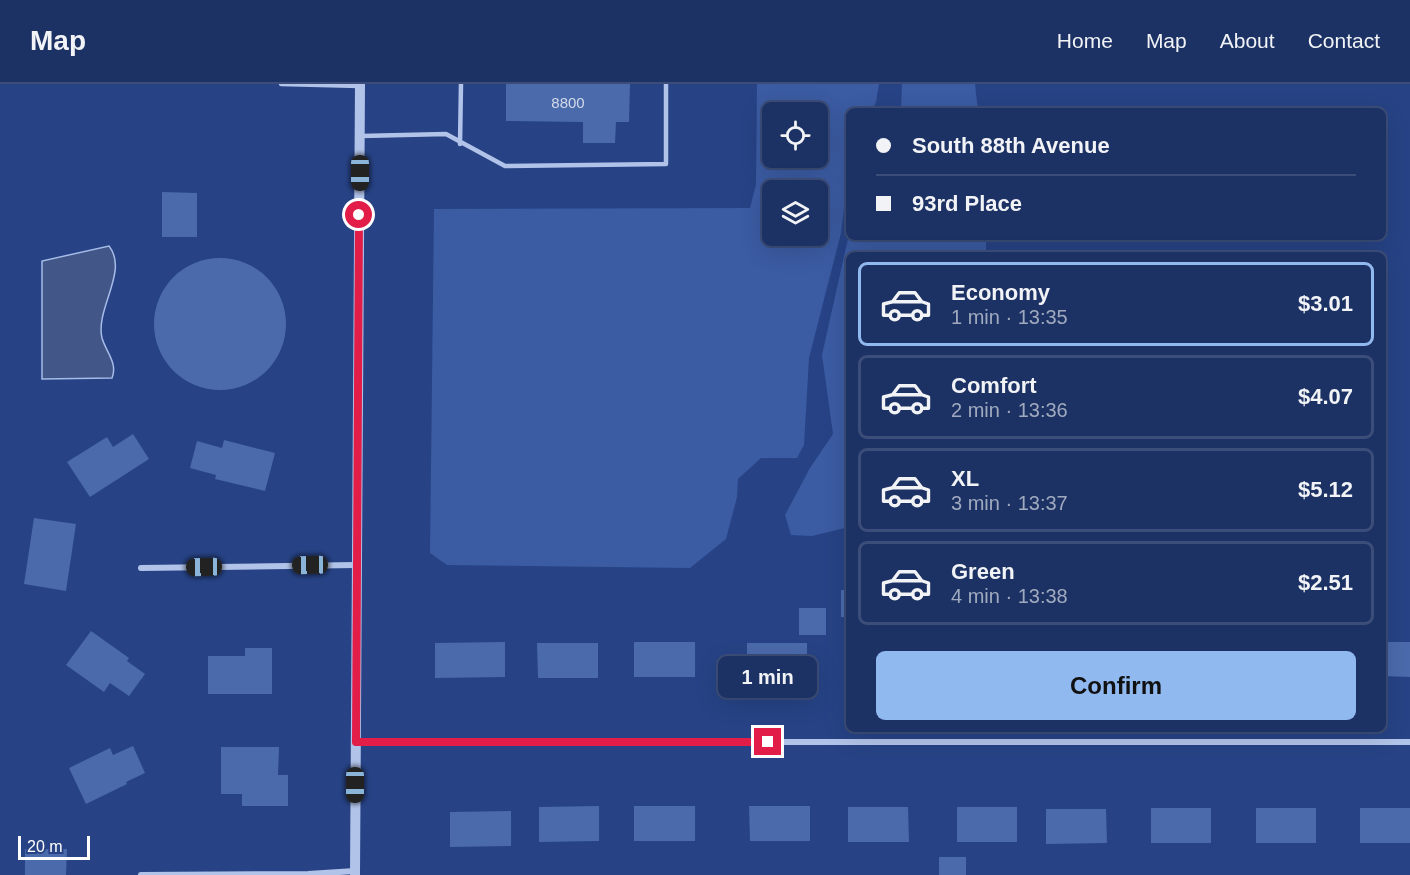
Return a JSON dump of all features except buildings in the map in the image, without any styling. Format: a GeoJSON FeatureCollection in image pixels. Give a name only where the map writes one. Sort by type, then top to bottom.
{"type":"FeatureCollection","features":[{"type":"Feature","properties":{"kind":"street"},"geometry":{"type":"LineString","coordinates":[[141,875],[355,873],[360,85]]}},
{"type":"Feature","properties":{"kind":"street"},"geometry":{"type":"LineString","coordinates":[[141,568],[356,565]]}},
{"type":"Feature","properties":{"kind":"street"},"geometry":{"type":"LineString","coordinates":[[356,742],[1410,742]]}},
{"type":"Feature","properties":{"kind":"lane"},"geometry":{"type":"LineString","coordinates":[[281,84],[360,85]]}},
{"type":"Feature","properties":{"kind":"lane"},"geometry":{"type":"LineString","coordinates":[[460,144],[461,84]]}},
{"type":"Feature","properties":{"kind":"lane"},"geometry":{"type":"LineString","coordinates":[[360,136],[446,134],[460,144],[505,166],[666,164],[666,84]]}},
{"type":"Feature","properties":{"kind":"shaded area"},"geometry":{"type":"Polygon","coordinates":[[[757,84],[879,84],[873,108],[846,108],[846,190],[841,233],[809,358],[804,445],[797,458],[761,458],[738,479],[737,497],[726,539],[690,568],[447,565],[430,553],[434,209],[750,208],[756,184],[757,84]]]}},
{"type":"Feature","properties":{"kind":"shaded area"},"geometry":{"type":"Polygon","coordinates":[[[902,84],[975,84],[978,108],[901,108],[902,84]]]}},
{"type":"Feature","properties":{"kind":"shaded area"},"geometry":{"type":"Polygon","coordinates":[[[848,240],[986,240],[986,252],[846,252],[846,528],[812,536],[791,535],[785,515],[810,468],[833,434],[822,355],[848,240]]]}},
{"type":"Feature","properties":{"kind":"shaded area"},"geometry":{"type":"Polygon","coordinates":[[[109,246],[114,256],[114,278],[101,327],[102,338],[113,362],[112,378],[42,379],[42,261],[109,246]]]}},
{"type":"Feature","properties":{"kind":"route"},"geometry":{"type":"LineString","coordinates":[[359,215],[356,742],[768,742]]}}]}
